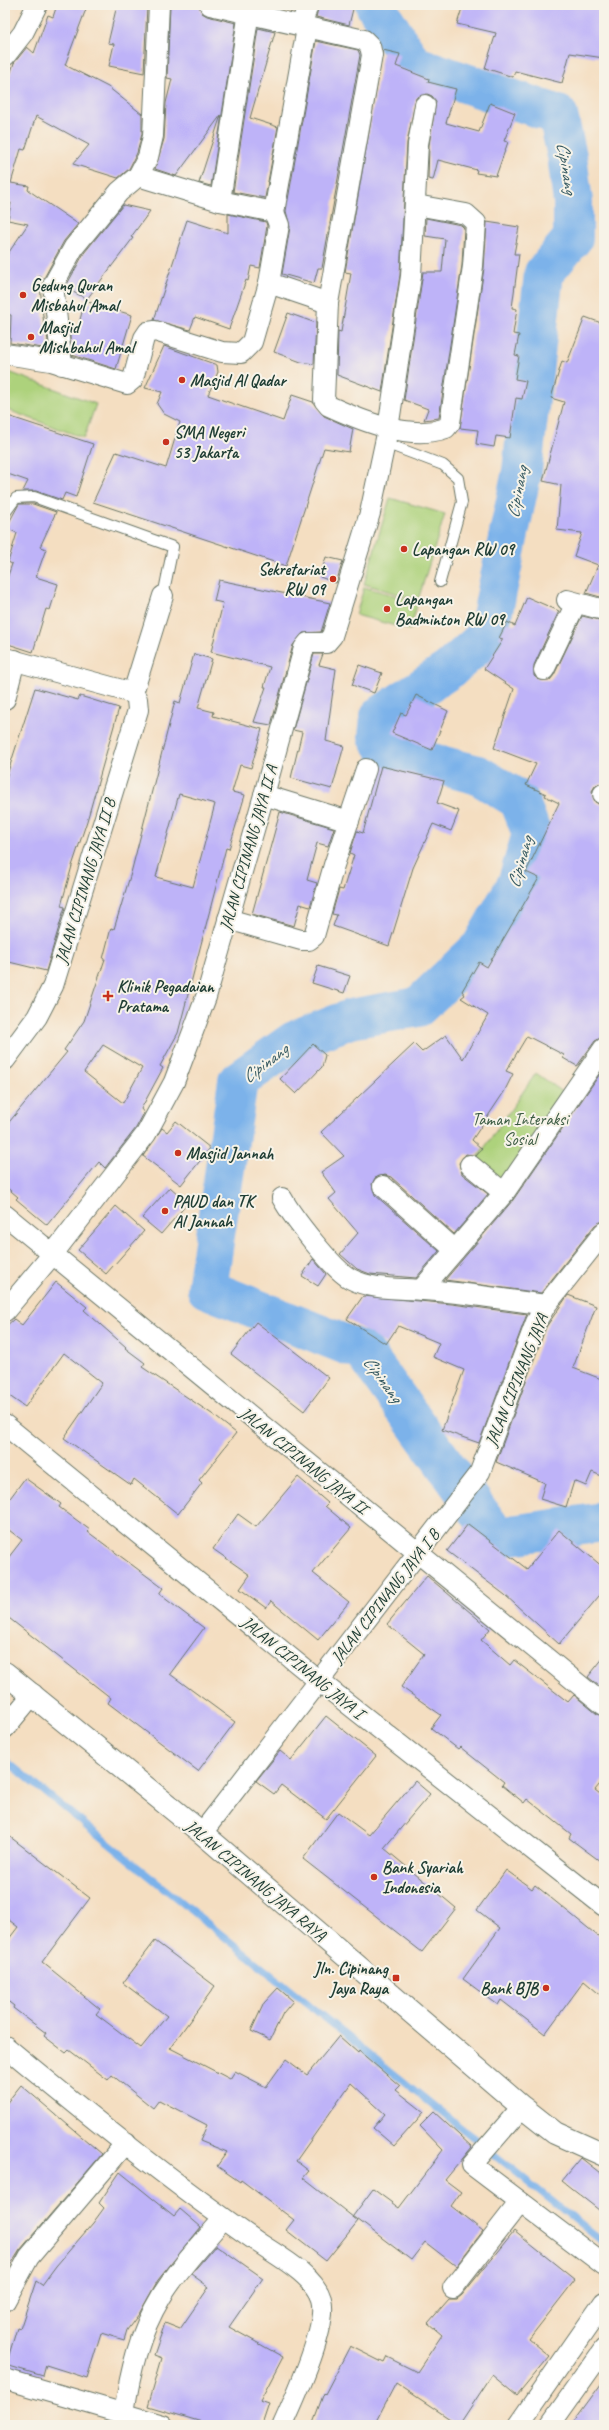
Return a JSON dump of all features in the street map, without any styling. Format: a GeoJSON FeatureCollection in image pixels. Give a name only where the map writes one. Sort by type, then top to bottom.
{"type":"FeatureCollection","features":[{"type":"Feature","properties":{"kind":"main road","name":"JALAN CIPINANG JAYA RAYA"},"geometry":{"type":"LineString","coordinates":[[5,1674],[33,1694],[202,1833],[522,2107],[555,2133],[602,2149]]}},
{"type":"Feature","properties":{"kind":"street"},"geometry":{"type":"LineString","coordinates":[[5,56],[23,33],[37,5]]}},
{"type":"Feature","properties":{"kind":"street"},"geometry":{"type":"LineString","coordinates":[[62,365],[53,285],[74,247],[119,192],[138,176],[148,157],[153,136],[159,5]]}},
{"type":"Feature","properties":{"kind":"street"},"geometry":{"type":"LineString","coordinates":[[210,5],[249,10],[307,28],[364,40],[370,46],[372,55],[328,303],[324,400],[329,406],[387,436],[440,430],[446,428],[450,423],[473,266],[476,223],[472,218],[466,214],[416,205]]}},
{"type":"Feature","properties":{"kind":"street"},"geometry":{"type":"LineString","coordinates":[[5,354],[51,361],[127,384],[133,379],[144,338],[148,332],[155,331],[222,352],[241,353],[252,342],[269,283],[279,225],[274,212],[307,28],[303,20],[308,5]]}},
{"type":"Feature","properties":{"kind":"street"},"geometry":{"type":"LineString","coordinates":[[220,201],[249,10]]}},
{"type":"Feature","properties":{"kind":"street"},"geometry":{"type":"LineString","coordinates":[[387,436],[411,276],[416,205],[418,144],[425,105]]}},
{"type":"Feature","properties":{"kind":"street"},"geometry":{"type":"LineString","coordinates":[[138,176],[220,201],[274,212]]}},
{"type":"Feature","properties":{"kind":"street"},"geometry":{"type":"LineString","coordinates":[[269,283],[328,303]]}},
{"type":"Feature","properties":{"kind":"street","name":"JALAN CIPINANG JAYA II A"},"geometry":{"type":"LineString","coordinates":[[5,1311],[52,1255],[146,1134],[161,1108],[186,1054],[206,997],[264,795],[304,648],[308,642],[326,643],[332,636],[370,513],[387,436]]}},
{"type":"Feature","properties":{"kind":"street"},"geometry":{"type":"LineString","coordinates":[[5,699],[10,659],[132,693],[163,596]]}},
{"type":"Feature","properties":{"kind":"street"},"geometry":{"type":"LineString","coordinates":[[544,670],[572,601],[604,610]]}},
{"type":"Feature","properties":{"kind":"street","name":"JALAN CIPINANG JAYA II B"},"geometry":{"type":"LineString","coordinates":[[5,1060],[37,1017],[53,986],[138,710],[137,699],[132,693]]}},
{"type":"Feature","properties":{"kind":"street"},"geometry":{"type":"LineString","coordinates":[[228,919],[301,940],[309,940],[314,936],[366,769]]}},
{"type":"Feature","properties":{"kind":"street"},"geometry":{"type":"LineString","coordinates":[[264,795],[349,821]]}},
{"type":"Feature","properties":{"kind":"street"},"geometry":{"type":"LineString","coordinates":[[422,1290],[504,1193],[604,1048]]}},
{"type":"Feature","properties":{"kind":"street"},"geometry":{"type":"LineString","coordinates":[[470,1165],[504,1193]]}},
{"type":"Feature","properties":{"kind":"street"},"geometry":{"type":"LineString","coordinates":[[383,1186],[455,1250]]}},
{"type":"Feature","properties":{"kind":"street"},"geometry":{"type":"LineString","coordinates":[[282,1198],[295,1219],[338,1268],[350,1279],[377,1287],[422,1290],[546,1305]]}},
{"type":"Feature","properties":{"kind":"street","name":"JALAN CIPINANG JAYA II"},"geometry":{"type":"LineString","coordinates":[[5,1215],[52,1255],[387,1527],[420,1552],[442,1573],[604,1705]]}},
{"type":"Feature","properties":{"kind":"street","name":"JALAN CIPINANG JAYA"},"geometry":{"type":"LineString","coordinates":[[451,1512],[480,1472],[536,1322],[546,1305],[604,1232]]}},
{"type":"Feature","properties":{"kind":"street","name":"JALAN CIPINANG JAYA I"},"geometry":{"type":"LineString","coordinates":[[5,1425],[318,1681],[604,1906]]}},
{"type":"Feature","properties":{"kind":"street","name":"JALAN CIPINANG JAYA I B"},"geometry":{"type":"LineString","coordinates":[[202,1833],[318,1681],[451,1512]]}},
{"type":"Feature","properties":{"kind":"street"},"geometry":{"type":"LineString","coordinates":[[10,1722],[33,1694]]}},
{"type":"Feature","properties":{"kind":"street"},"geometry":{"type":"LineString","coordinates":[[7,2053],[223,2218],[305,2275],[321,2298],[322,2320],[302,2381],[283,2425]]}},
{"type":"Feature","properties":{"kind":"street"},"geometry":{"type":"LineString","coordinates":[[522,2107],[472,2165],[604,2265]]}},
{"type":"Feature","properties":{"kind":"street"},"geometry":{"type":"LineString","coordinates":[[5,2302],[29,2257],[126,2143]]}},
{"type":"Feature","properties":{"kind":"street"},"geometry":{"type":"LineString","coordinates":[[453,2288],[520,2202]]}},
{"type":"Feature","properties":{"kind":"street"},"geometry":{"type":"LineString","coordinates":[[124,2413],[134,2361],[150,2316],[174,2278],[223,2218]]}},
{"type":"Feature","properties":{"kind":"street"},"geometry":{"type":"LineString","coordinates":[[518,2425],[604,2302]]}},
{"type":"Feature","properties":{"kind":"street"},"geometry":{"type":"LineString","coordinates":[[550,2425],[604,2349]]}},
{"type":"Feature","properties":{"kind":"street"},"geometry":{"type":"LineString","coordinates":[[5,2379],[163,2425]]}},
{"type":"Feature","properties":{"kind":"lane"},"geometry":{"type":"LineString","coordinates":[[387,436],[443,465],[458,478],[462,502],[440,582]]}},
{"type":"Feature","properties":{"kind":"lane"},"geometry":{"type":"LineString","coordinates":[[5,514],[16,498],[34,497],[173,547],[163,596]]}},
{"type":"Feature","properties":{"kind":"green space"},"geometry":{"type":"Polygon","coordinates":[[[6,371],[96,404],[84,438],[5,409],[6,371]]]}},
{"type":"Feature","properties":{"kind":"green space","name":"Lapangan RW 09"},"geometry":{"type":"Polygon","coordinates":[[[390,498],[445,514],[418,600],[364,584],[390,498]]]}},
{"type":"Feature","properties":{"kind":"green space","name":"Lapangan Badminton RW 09"},"geometry":{"type":"Polygon","coordinates":[[[364,587],[418,602],[410,630],[356,615],[364,587]]]}},
{"type":"Feature","properties":{"kind":"green space","name":"Taman Interaksi Sosial"},"geometry":{"type":"Polygon","coordinates":[[[536,1073],[567,1095],[505,1184],[474,1163],[536,1073]]]}},
{"type":"Feature","properties":{"kind":"building"},"geometry":{"type":"Polygon","coordinates":[[[57,5],[76,5],[86,9],[65,65],[108,87],[142,114],[142,134],[137,153],[129,169],[118,178],[73,164],[89,145],[36,116],[25,150],[21,149],[11,183],[29,186],[28,190],[78,224],[64,241],[44,278],[39,276],[44,326],[46,326],[49,349],[10,343],[11,315],[5,314],[5,258],[28,224],[8,220],[11,203],[5,201],[5,89],[14,63],[27,47],[34,53],[48,15],[53,17],[57,5]]]}},
{"type":"Feature","properties":{"kind":"building"},"geometry":{"type":"Polygon","coordinates":[[[117,5],[147,5],[144,73],[109,66],[114,44],[108,43],[117,5]]]}},
{"type":"Feature","properties":{"kind":"building"},"geometry":{"type":"Polygon","coordinates":[[[170,5],[199,5],[202,13],[207,16],[236,23],[211,186],[199,183],[221,115],[176,176],[155,169],[164,139],[166,103],[172,79],[167,78],[170,5]]]}},
{"type":"Feature","properties":{"kind":"building"},"geometry":{"type":"Polygon","coordinates":[[[319,5],[354,5],[349,25],[316,17],[319,5]]]}},
{"type":"Feature","properties":{"kind":"building"},"geometry":{"type":"Polygon","coordinates":[[[463,5],[585,5],[604,9],[604,58],[570,53],[562,83],[515,71],[513,77],[485,68],[496,33],[457,24],[463,5]]]}},
{"type":"Feature","properties":{"kind":"building"},"geometry":{"type":"Polygon","coordinates":[[[258,28],[275,32],[250,118],[278,127],[265,198],[233,192],[258,28]]]}},
{"type":"Feature","properties":{"kind":"building"},"geometry":{"type":"Polygon","coordinates":[[[316,41],[358,50],[360,55],[322,268],[318,268],[314,283],[282,274],[290,227],[286,211],[316,41]]]}},
{"type":"Feature","properties":{"kind":"building"},"geometry":{"type":"Polygon","coordinates":[[[383,50],[400,54],[396,66],[429,79],[428,82],[456,89],[446,123],[479,132],[490,103],[515,113],[504,141],[508,142],[496,176],[476,173],[477,170],[438,160],[433,180],[428,179],[429,145],[436,101],[432,96],[427,94],[416,98],[407,143],[400,275],[382,392],[337,375],[338,331],[341,332],[351,273],[345,272],[383,50]]]}},
{"type":"Feature","properties":{"kind":"building"},"geometry":{"type":"Polygon","coordinates":[[[123,205],[150,211],[131,237],[133,238],[87,299],[65,288],[84,253],[123,205]]]}},
{"type":"Feature","properties":{"kind":"building"},"geometry":{"type":"Polygon","coordinates":[[[228,214],[266,222],[267,226],[260,268],[251,266],[248,281],[246,280],[229,329],[195,317],[190,330],[154,320],[187,220],[228,233],[228,214]]]}},
{"type":"Feature","properties":{"kind":"building"},"geometry":{"type":"Polygon","coordinates":[[[426,218],[461,225],[464,228],[462,265],[439,418],[424,420],[428,409],[404,400],[423,272],[442,272],[445,239],[425,236],[426,218]]]}},
{"type":"Feature","properties":{"kind":"building"},"geometry":{"type":"Polygon","coordinates":[[[487,222],[519,227],[514,254],[519,254],[512,308],[517,309],[513,334],[519,335],[515,355],[519,356],[515,379],[526,381],[522,399],[516,398],[510,438],[496,436],[494,447],[476,444],[478,430],[460,428],[484,268],[487,222]]]}},
{"type":"Feature","properties":{"kind":"building"},"geometry":{"type":"Polygon","coordinates":[[[85,301],[132,315],[116,369],[72,355],[69,327],[78,327],[85,301]]]}},
{"type":"Feature","properties":{"kind":"building"},"geometry":{"type":"Polygon","coordinates":[[[288,313],[316,323],[314,364],[301,362],[274,352],[288,313]]]}},
{"type":"Feature","properties":{"kind":"building"},"geometry":{"type":"Polygon","coordinates":[[[585,317],[604,324],[604,598],[586,593],[598,565],[574,556],[582,533],[557,530],[561,485],[543,481],[564,402],[551,398],[562,361],[567,363],[585,317]]]}},
{"type":"Feature","properties":{"kind":"building"},"geometry":{"type":"Polygon","coordinates":[[[164,346],[217,365],[218,372],[208,395],[283,421],[292,395],[313,402],[324,416],[353,429],[349,452],[324,448],[286,566],[93,502],[116,452],[166,468],[180,422],[164,414],[157,404],[162,392],[145,388],[164,346]]]}},
{"type":"Feature","properties":{"kind":"building"},"geometry":{"type":"Polygon","coordinates":[[[5,415],[93,444],[76,497],[65,493],[62,500],[36,491],[23,491],[28,481],[5,473],[5,415]]]}},
{"type":"Feature","properties":{"kind":"building"},"geometry":{"type":"Polygon","coordinates":[[[19,504],[33,504],[56,512],[40,547],[46,549],[36,577],[58,584],[50,610],[46,609],[33,652],[5,643],[5,584],[12,564],[8,562],[17,533],[6,528],[19,504]]]}},
{"type":"Feature","properties":{"kind":"building"},"geometry":{"type":"Polygon","coordinates":[[[326,557],[343,561],[336,583],[320,577],[326,557]]]}},
{"type":"Feature","properties":{"kind":"building"},"geometry":{"type":"Polygon","coordinates":[[[219,580],[330,603],[321,632],[303,633],[293,645],[271,725],[254,722],[266,687],[264,687],[270,667],[211,652],[223,603],[214,601],[219,580]]]}},
{"type":"Feature","properties":{"kind":"building"},"geometry":{"type":"Polygon","coordinates":[[[527,597],[559,611],[534,665],[534,676],[539,680],[550,680],[554,675],[582,616],[604,621],[604,783],[595,786],[592,791],[595,802],[604,806],[604,1037],[595,1041],[577,1066],[563,1058],[564,1055],[527,1036],[506,1071],[513,1074],[504,1092],[472,1140],[482,1149],[476,1156],[466,1154],[459,1163],[462,1174],[488,1194],[454,1234],[391,1177],[385,1175],[375,1178],[372,1184],[375,1195],[439,1251],[416,1278],[370,1274],[357,1269],[340,1254],[358,1233],[329,1199],[336,1193],[321,1172],[344,1156],[321,1132],[414,1044],[422,1052],[446,1035],[463,1059],[488,1015],[461,998],[465,995],[462,991],[479,962],[487,967],[539,878],[526,872],[559,803],[545,796],[546,794],[526,785],[536,764],[494,748],[514,689],[484,669],[503,639],[499,638],[507,622],[515,626],[527,597]]]}},
{"type":"Feature","properties":{"kind":"building"},"geometry":{"type":"Polygon","coordinates":[[[194,654],[212,659],[198,708],[214,712],[213,716],[262,729],[251,768],[240,765],[232,792],[245,795],[229,849],[226,848],[178,1033],[160,1066],[163,1068],[141,1109],[144,1113],[136,1128],[105,1168],[99,1162],[47,1225],[16,1199],[18,1197],[5,1186],[5,1127],[67,1052],[64,1050],[84,1021],[105,959],[103,959],[111,928],[114,929],[131,873],[175,701],[180,703],[194,654]],[[179,794],[156,877],[193,887],[215,804],[179,794]],[[103,1045],[84,1072],[123,1103],[142,1068],[103,1045]]]}},
{"type":"Feature","properties":{"kind":"building"},"geometry":{"type":"Polygon","coordinates":[[[314,654],[323,654],[319,665],[336,669],[326,741],[344,746],[332,789],[291,778],[302,732],[293,730],[314,654]]]}},
{"type":"Feature","properties":{"kind":"building"},"geometry":{"type":"Polygon","coordinates":[[[359,665],[382,673],[374,693],[352,685],[359,665]]]}},
{"type":"Feature","properties":{"kind":"building"},"geometry":{"type":"Polygon","coordinates":[[[35,688],[78,700],[80,696],[119,708],[87,821],[72,866],[61,906],[65,907],[46,971],[5,961],[5,781],[35,688]]]}},
{"type":"Feature","properties":{"kind":"building"},"geometry":{"type":"Polygon","coordinates":[[[416,695],[448,711],[432,750],[392,733],[401,713],[406,715],[416,695]]]}},
{"type":"Feature","properties":{"kind":"building"},"geometry":{"type":"Polygon","coordinates":[[[381,766],[444,781],[437,803],[459,811],[451,831],[433,824],[413,868],[389,946],[333,926],[337,915],[332,914],[339,889],[343,890],[354,855],[350,853],[357,831],[363,833],[381,766]]]}},
{"type":"Feature","properties":{"kind":"building"},"geometry":{"type":"Polygon","coordinates":[[[280,812],[334,828],[328,846],[317,843],[307,880],[317,883],[310,907],[300,904],[294,926],[252,914],[280,812]]]}},
{"type":"Feature","properties":{"kind":"building"},"geometry":{"type":"Polygon","coordinates":[[[318,966],[350,976],[344,993],[312,983],[318,966]]]}},
{"type":"Feature","properties":{"kind":"building"},"geometry":{"type":"Polygon","coordinates":[[[313,1044],[325,1055],[322,1067],[296,1094],[280,1079],[313,1044]]]}},
{"type":"Feature","properties":{"kind":"building"},"geometry":{"type":"Polygon","coordinates":[[[604,1068],[604,1221],[595,1225],[541,1293],[445,1280],[513,1200],[604,1068]]]}},
{"type":"Feature","properties":{"kind":"building","name":"Masjid Jannah"},"geometry":{"type":"Polygon","coordinates":[[[176,1121],[210,1148],[181,1185],[143,1156],[162,1128],[167,1132],[176,1121]]]}},
{"type":"Feature","properties":{"kind":"building","name":"PAUD dan TK Al Jannah"},"geometry":{"type":"Polygon","coordinates":[[[170,1187],[188,1203],[161,1234],[142,1218],[170,1187]]]}},
{"type":"Feature","properties":{"kind":"building"},"geometry":{"type":"Polygon","coordinates":[[[116,1206],[144,1231],[106,1274],[78,1250],[116,1206]]]}},
{"type":"Feature","properties":{"kind":"building"},"geometry":{"type":"Polygon","coordinates":[[[313,1259],[326,1274],[318,1286],[302,1276],[313,1259]]]}},
{"type":"Feature","properties":{"kind":"building"},"geometry":{"type":"Polygon","coordinates":[[[56,1282],[87,1307],[84,1310],[126,1347],[125,1348],[145,1363],[142,1367],[212,1414],[236,1433],[199,1480],[202,1483],[178,1514],[134,1479],[131,1485],[64,1438],[102,1383],[64,1353],[25,1407],[5,1393],[5,1327],[14,1319],[22,1325],[56,1282]]]}},
{"type":"Feature","properties":{"kind":"building"},"geometry":{"type":"Polygon","coordinates":[[[568,1295],[596,1306],[573,1368],[604,1380],[604,1477],[592,1472],[586,1486],[574,1481],[566,1507],[540,1499],[545,1483],[496,1462],[546,1327],[568,1295]]]}},
{"type":"Feature","properties":{"kind":"building"},"geometry":{"type":"Polygon","coordinates":[[[363,1296],[452,1304],[527,1314],[479,1443],[442,1430],[464,1370],[433,1357],[439,1343],[398,1326],[386,1344],[347,1319],[363,1296]]]}},
{"type":"Feature","properties":{"kind":"building"},"geometry":{"type":"Polygon","coordinates":[[[256,1322],[329,1378],[304,1411],[231,1354],[256,1322]]]}},
{"type":"Feature","properties":{"kind":"building"},"geometry":{"type":"Polygon","coordinates":[[[298,1477],[328,1503],[325,1506],[351,1528],[313,1573],[349,1602],[318,1640],[271,1601],[266,1608],[240,1589],[250,1575],[213,1549],[238,1514],[256,1527],[298,1477]]]}},
{"type":"Feature","properties":{"kind":"building"},"geometry":{"type":"Polygon","coordinates":[[[25,1478],[61,1504],[59,1507],[90,1530],[88,1532],[163,1588],[159,1594],[204,1628],[170,1674],[235,1722],[198,1771],[108,1703],[111,1698],[5,1615],[5,1562],[22,1540],[5,1527],[5,1505],[25,1478]]]}},
{"type":"Feature","properties":{"kind":"building"},"geometry":{"type":"Polygon","coordinates":[[[468,1524],[527,1569],[559,1530],[604,1568],[604,1590],[559,1644],[505,1595],[447,1551],[468,1524]]]}},
{"type":"Feature","properties":{"kind":"building"},"geometry":{"type":"Polygon","coordinates":[[[427,1576],[490,1629],[481,1640],[510,1665],[514,1660],[568,1702],[574,1695],[597,1714],[604,1716],[604,1779],[595,1790],[604,1797],[604,1864],[569,1838],[571,1834],[527,1799],[524,1803],[502,1785],[504,1782],[460,1747],[458,1749],[431,1728],[441,1715],[401,1687],[424,1654],[387,1624],[427,1576]]]}},
{"type":"Feature","properties":{"kind":"building"},"geometry":{"type":"Polygon","coordinates":[[[604,1657],[604,1690],[588,1677],[604,1657]]]}},
{"type":"Feature","properties":{"kind":"building"},"geometry":{"type":"Polygon","coordinates":[[[326,1716],[376,1756],[326,1819],[281,1785],[274,1794],[256,1781],[280,1751],[291,1760],[326,1716]]]}},
{"type":"Feature","properties":{"kind":"building"},"geometry":{"type":"Polygon","coordinates":[[[415,1781],[430,1794],[384,1848],[456,1908],[422,1952],[303,1859],[338,1812],[369,1835],[415,1781]]]}},
{"type":"Feature","properties":{"kind":"building"},"geometry":{"type":"Polygon","coordinates":[[[5,1833],[90,1898],[42,1962],[100,2009],[96,2014],[141,2048],[167,2016],[123,1983],[155,1941],[215,1986],[170,2048],[230,2079],[235,2071],[266,2087],[286,2059],[307,2075],[339,2036],[400,2086],[396,2090],[424,2112],[394,2146],[373,2128],[385,2114],[351,2083],[296,2161],[309,2171],[303,2178],[358,2221],[326,2261],[286,2230],[294,2220],[241,2180],[240,2182],[217,2166],[227,2152],[200,2141],[207,2125],[159,2100],[153,2108],[112,2075],[108,2080],[69,2050],[66,2053],[44,2036],[46,2033],[13,2008],[14,2006],[5,1999],[5,1944],[18,1927],[5,1917],[5,1833]]]}},
{"type":"Feature","properties":{"kind":"building"},"geometry":{"type":"Polygon","coordinates":[[[506,1870],[532,1889],[535,1885],[604,1941],[604,1998],[584,1981],[545,2034],[501,2000],[498,2005],[463,1979],[500,1928],[477,1910],[506,1870]]]}},
{"type":"Feature","properties":{"kind":"building"},"geometry":{"type":"Polygon","coordinates":[[[278,1988],[293,2001],[283,2013],[270,2040],[251,2031],[264,2003],[278,1988]]]}},
{"type":"Feature","properties":{"kind":"building"},"geometry":{"type":"Polygon","coordinates":[[[21,2085],[102,2154],[20,2250],[5,2274],[5,2105],[21,2085]]]}},
{"type":"Feature","properties":{"kind":"building"},"geometry":{"type":"Polygon","coordinates":[[[434,2112],[472,2147],[445,2180],[461,2192],[451,2206],[483,2231],[456,2266],[425,2242],[411,2260],[353,2216],[373,2189],[399,2208],[443,2150],[420,2126],[434,2112]]]}},
{"type":"Feature","properties":{"kind":"building"},"geometry":{"type":"Polygon","coordinates":[[[581,2158],[604,2176],[604,2214],[562,2181],[581,2158]]]}},
{"type":"Feature","properties":{"kind":"building"},"geometry":{"type":"Polygon","coordinates":[[[120,2172],[174,2216],[180,2209],[201,2227],[158,2280],[139,2314],[127,2330],[124,2340],[101,2333],[87,2378],[46,2365],[43,2376],[6,2365],[17,2328],[20,2329],[36,2281],[42,2285],[56,2266],[93,2223],[104,2208],[99,2203],[120,2172]]]}},
{"type":"Feature","properties":{"kind":"building"},"geometry":{"type":"Polygon","coordinates":[[[514,2231],[575,2280],[529,2339],[550,2356],[517,2396],[492,2375],[459,2425],[396,2383],[374,2425],[312,2425],[324,2393],[325,2394],[350,2346],[384,2363],[387,2357],[417,2372],[442,2335],[428,2323],[449,2299],[457,2299],[462,2295],[514,2231]]]}},
{"type":"Feature","properties":{"kind":"building"},"geometry":{"type":"Polygon","coordinates":[[[216,2245],[263,2278],[229,2327],[283,2357],[260,2401],[269,2404],[262,2425],[212,2425],[148,2406],[162,2358],[154,2355],[165,2323],[180,2329],[209,2287],[191,2274],[216,2245]]]}},
{"type":"Feature","properties":{"kind":"building"},"geometry":{"type":"Polygon","coordinates":[[[604,2380],[604,2425],[571,2425],[604,2380]]]}},
{"type":"Feature","properties":{"kind":"waterway","name":"Cipinang"},"geometry":{"type":"LineString","coordinates":[[375,5],[413,65],[558,115],[567,156],[573,202],[573,238],[544,273],[522,471],[488,635],[450,669],[380,716],[378,737],[387,751],[478,775],[519,800],[532,834],[517,884],[481,947],[418,1007],[350,1019],[294,1041],[238,1081],[207,1289],[364,1352],[497,1537],[604,1522]]}},
{"type":"Feature","properties":{"kind":"waterway"},"geometry":{"type":"LineString","coordinates":[[5,1760],[604,2243]]}},
{"type":"Feature","properties":{"kind":"place","name":"Gedung Quran Misbahul Amal"},"geometry":{"type":"Point","coordinates":[23,295]}},
{"type":"Feature","properties":{"kind":"place","name":"Masjid Mishbahul Amal"},"geometry":{"type":"Point","coordinates":[31,337]}},
{"type":"Feature","properties":{"kind":"place","name":"Masjid Al Qadar"},"geometry":{"type":"Point","coordinates":[182,380]}},
{"type":"Feature","properties":{"kind":"place","name":"SMA Negeri 53 Jakarta"},"geometry":{"type":"Point","coordinates":[166,442]}},
{"type":"Feature","properties":{"kind":"place","name":"Lapangan RW 09"},"geometry":{"type":"Point","coordinates":[404,549]}},
{"type":"Feature","properties":{"kind":"place","name":"Sekretariat RW 09"},"geometry":{"type":"Point","coordinates":[333,579]}},
{"type":"Feature","properties":{"kind":"place","name":"Lapangan Badminton RW 09"},"geometry":{"type":"Point","coordinates":[387,609]}},
{"type":"Feature","properties":{"kind":"place","name":"Klinik Pegadaian Pratama"},"geometry":{"type":"Point","coordinates":[108,996]}},
{"type":"Feature","properties":{"kind":"place","name":"Masjid Jannah"},"geometry":{"type":"Point","coordinates":[178,1153]}},
{"type":"Feature","properties":{"kind":"place","name":"PAUD dan TK Al Jannah"},"geometry":{"type":"Point","coordinates":[165,1211]}},
{"type":"Feature","properties":{"kind":"place","name":"Bank Syariah Indonesia"},"geometry":{"type":"Point","coordinates":[374,1877]}},
{"type":"Feature","properties":{"kind":"place","name":"Jln. Cipinang Jaya Raya"},"geometry":{"type":"Point","coordinates":[396,1978]}},
{"type":"Feature","properties":{"kind":"place","name":"Bank BJB"},"geometry":{"type":"Point","coordinates":[546,1988]}}]}
